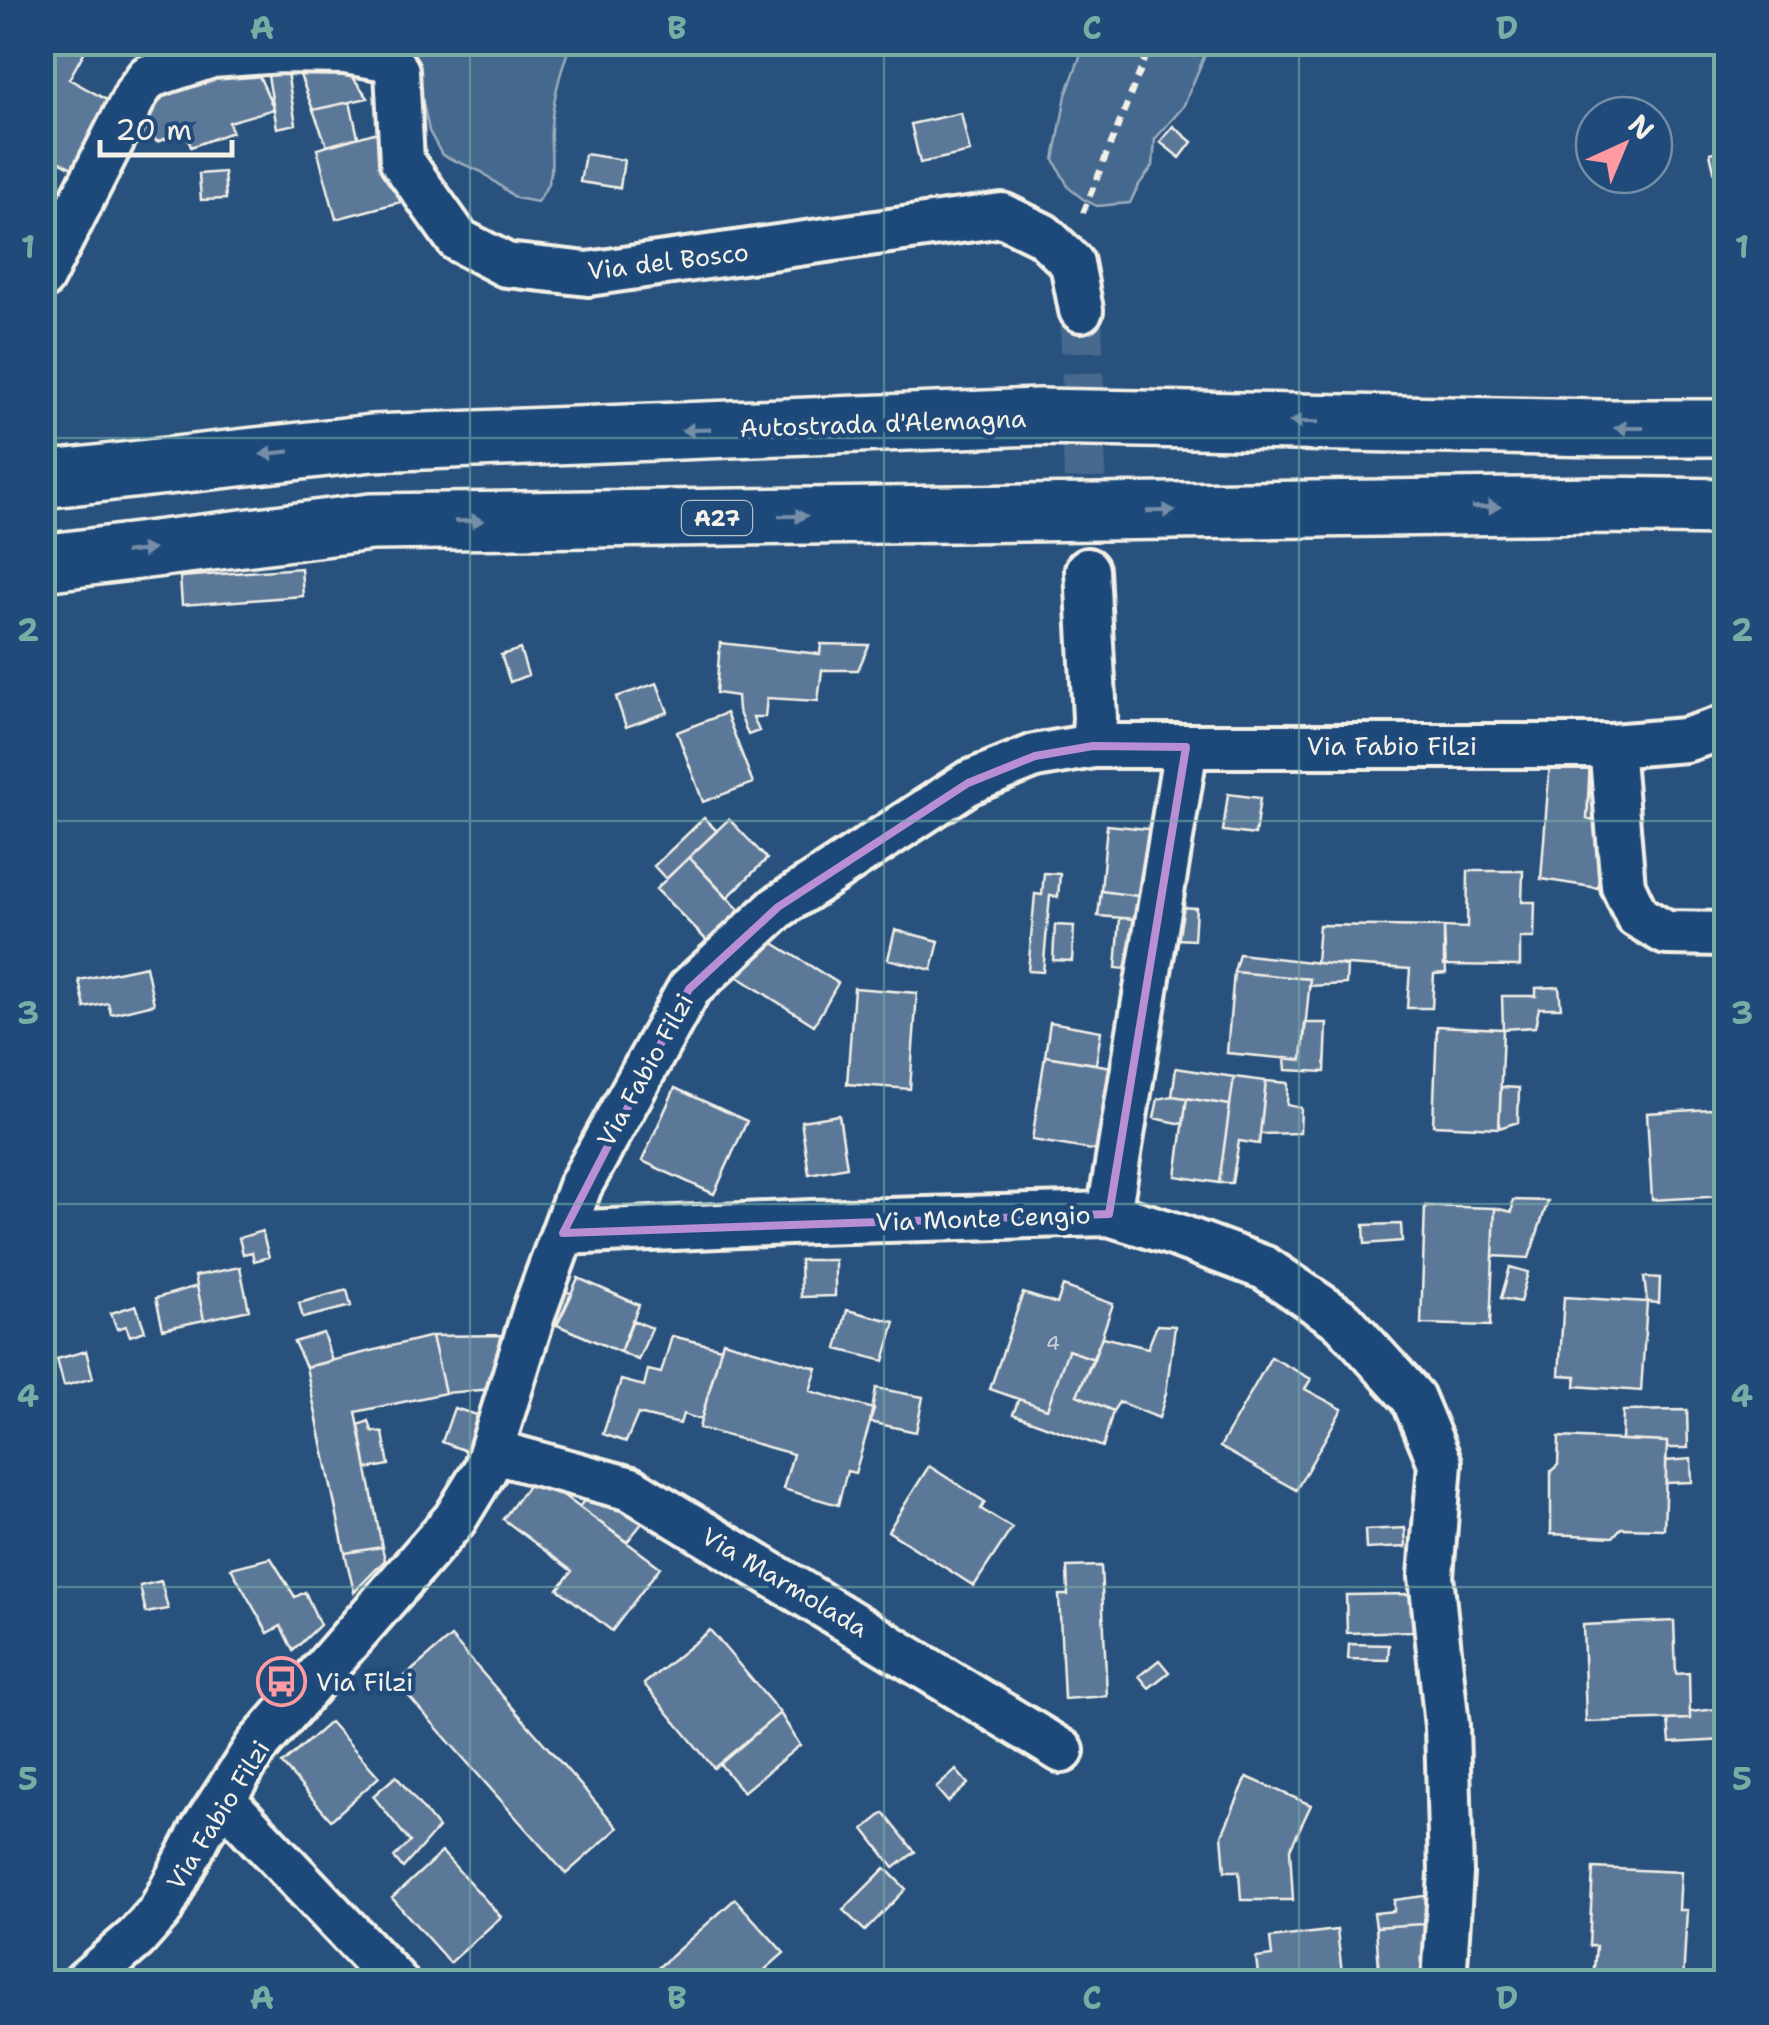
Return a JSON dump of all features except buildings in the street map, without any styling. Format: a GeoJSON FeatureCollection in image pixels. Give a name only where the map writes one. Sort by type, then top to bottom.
{"type":"FeatureCollection","features":[{"type":"Feature","properties":{"kind":"highway","name":"Autostrada d'Alemagna"},"geometry":{"type":"LineString","coordinates":[[42,480],[372,442],[1038,416],[1726,428]]}},
{"type":"Feature","properties":{"kind":"highway","name":"A27"},"geometry":{"type":"LineString","coordinates":[[42,563],[371,522],[1600,505],[1726,507]]}},
{"type":"Feature","properties":{"kind":"street","name":"Via del Bosco"},"geometry":{"type":"LineString","coordinates":[[42,278],[137,92],[148,78],[212,56],[345,52],[387,59],[398,71],[402,161],[458,240],[506,265],[588,274],[1002,216],[1043,235],[1072,263],[1082,310]]}},
{"type":"Feature","properties":{"kind":"street"},"geometry":{"type":"LineString","coordinates":[[1087,570],[1096,718],[1093,746]]}},
{"type":"Feature","properties":{"kind":"street","name":"Via Fabio Filzi"},"geometry":{"type":"LineString","coordinates":[[84,1982],[136,1938],[160,1911],[201,1832],[257,1746],[455,1519],[486,1470],[535,1309],[580,1186],[688,988],[778,908],[968,783],[1036,756],[1093,746],[1611,746],[1685,740],[1726,727]]}},
{"type":"Feature","properties":{"kind":"street"},"geometry":{"type":"LineString","coordinates":[[1109,1214],[1186,746]]}},
{"type":"Feature","properties":{"kind":"street"},"geometry":{"type":"LineString","coordinates":[[1611,746],[1624,886],[1637,916],[1666,932],[1726,934]]}},
{"type":"Feature","properties":{"kind":"street","name":"Via Monte Cengio"},"geometry":{"type":"LineString","coordinates":[[563,1233],[1109,1214],[1265,1268],[1343,1321],[1413,1398],[1440,1463],[1431,1576],[1448,1762],[1451,1874],[1444,1982]]}},
{"type":"Feature","properties":{"kind":"street","name":"Via Marmolada"},"geometry":{"type":"LineString","coordinates":[[491,1452],[631,1489],[1062,1751]]}},
{"type":"Feature","properties":{"kind":"street"},"geometry":{"type":"LineString","coordinates":[[223,1798],[396,1982]]}},
{"type":"Feature","properties":{"kind":"path"},"geometry":{"type":"LineString","coordinates":[[1051,242],[1078,220],[1088,205],[1152,42]]}},
{"type":"Feature","properties":{"kind":"highlighted area"},"geometry":{"type":"Polygon","coordinates":[[[1093,746],[1186,747],[1109,1214],[563,1233],[689,989],[778,907],[968,783],[1035,756],[1093,746]]]}},
{"type":"Feature","properties":{"kind":"shaded area"},"geometry":{"type":"Polygon","coordinates":[[[410,42],[571,43],[554,106],[551,174],[537,202],[516,198],[482,172],[442,155],[429,131],[410,42]]]}},
{"type":"Feature","properties":{"kind":"shaded area"},"geometry":{"type":"Polygon","coordinates":[[[1085,43],[1213,43],[1183,107],[1155,139],[1153,166],[1130,203],[1097,206],[1083,199],[1069,188],[1054,160],[1066,95],[1085,43]]]}},
{"type":"Feature","properties":{"kind":"tunnel"},"geometry":{"type":"LineString","coordinates":[[1081,310],[1087,570]]}},
{"type":"Feature","properties":{"kind":"place","name":"Via Filzi"},"geometry":{"type":"Point","coordinates":[281,1682]}}]}
